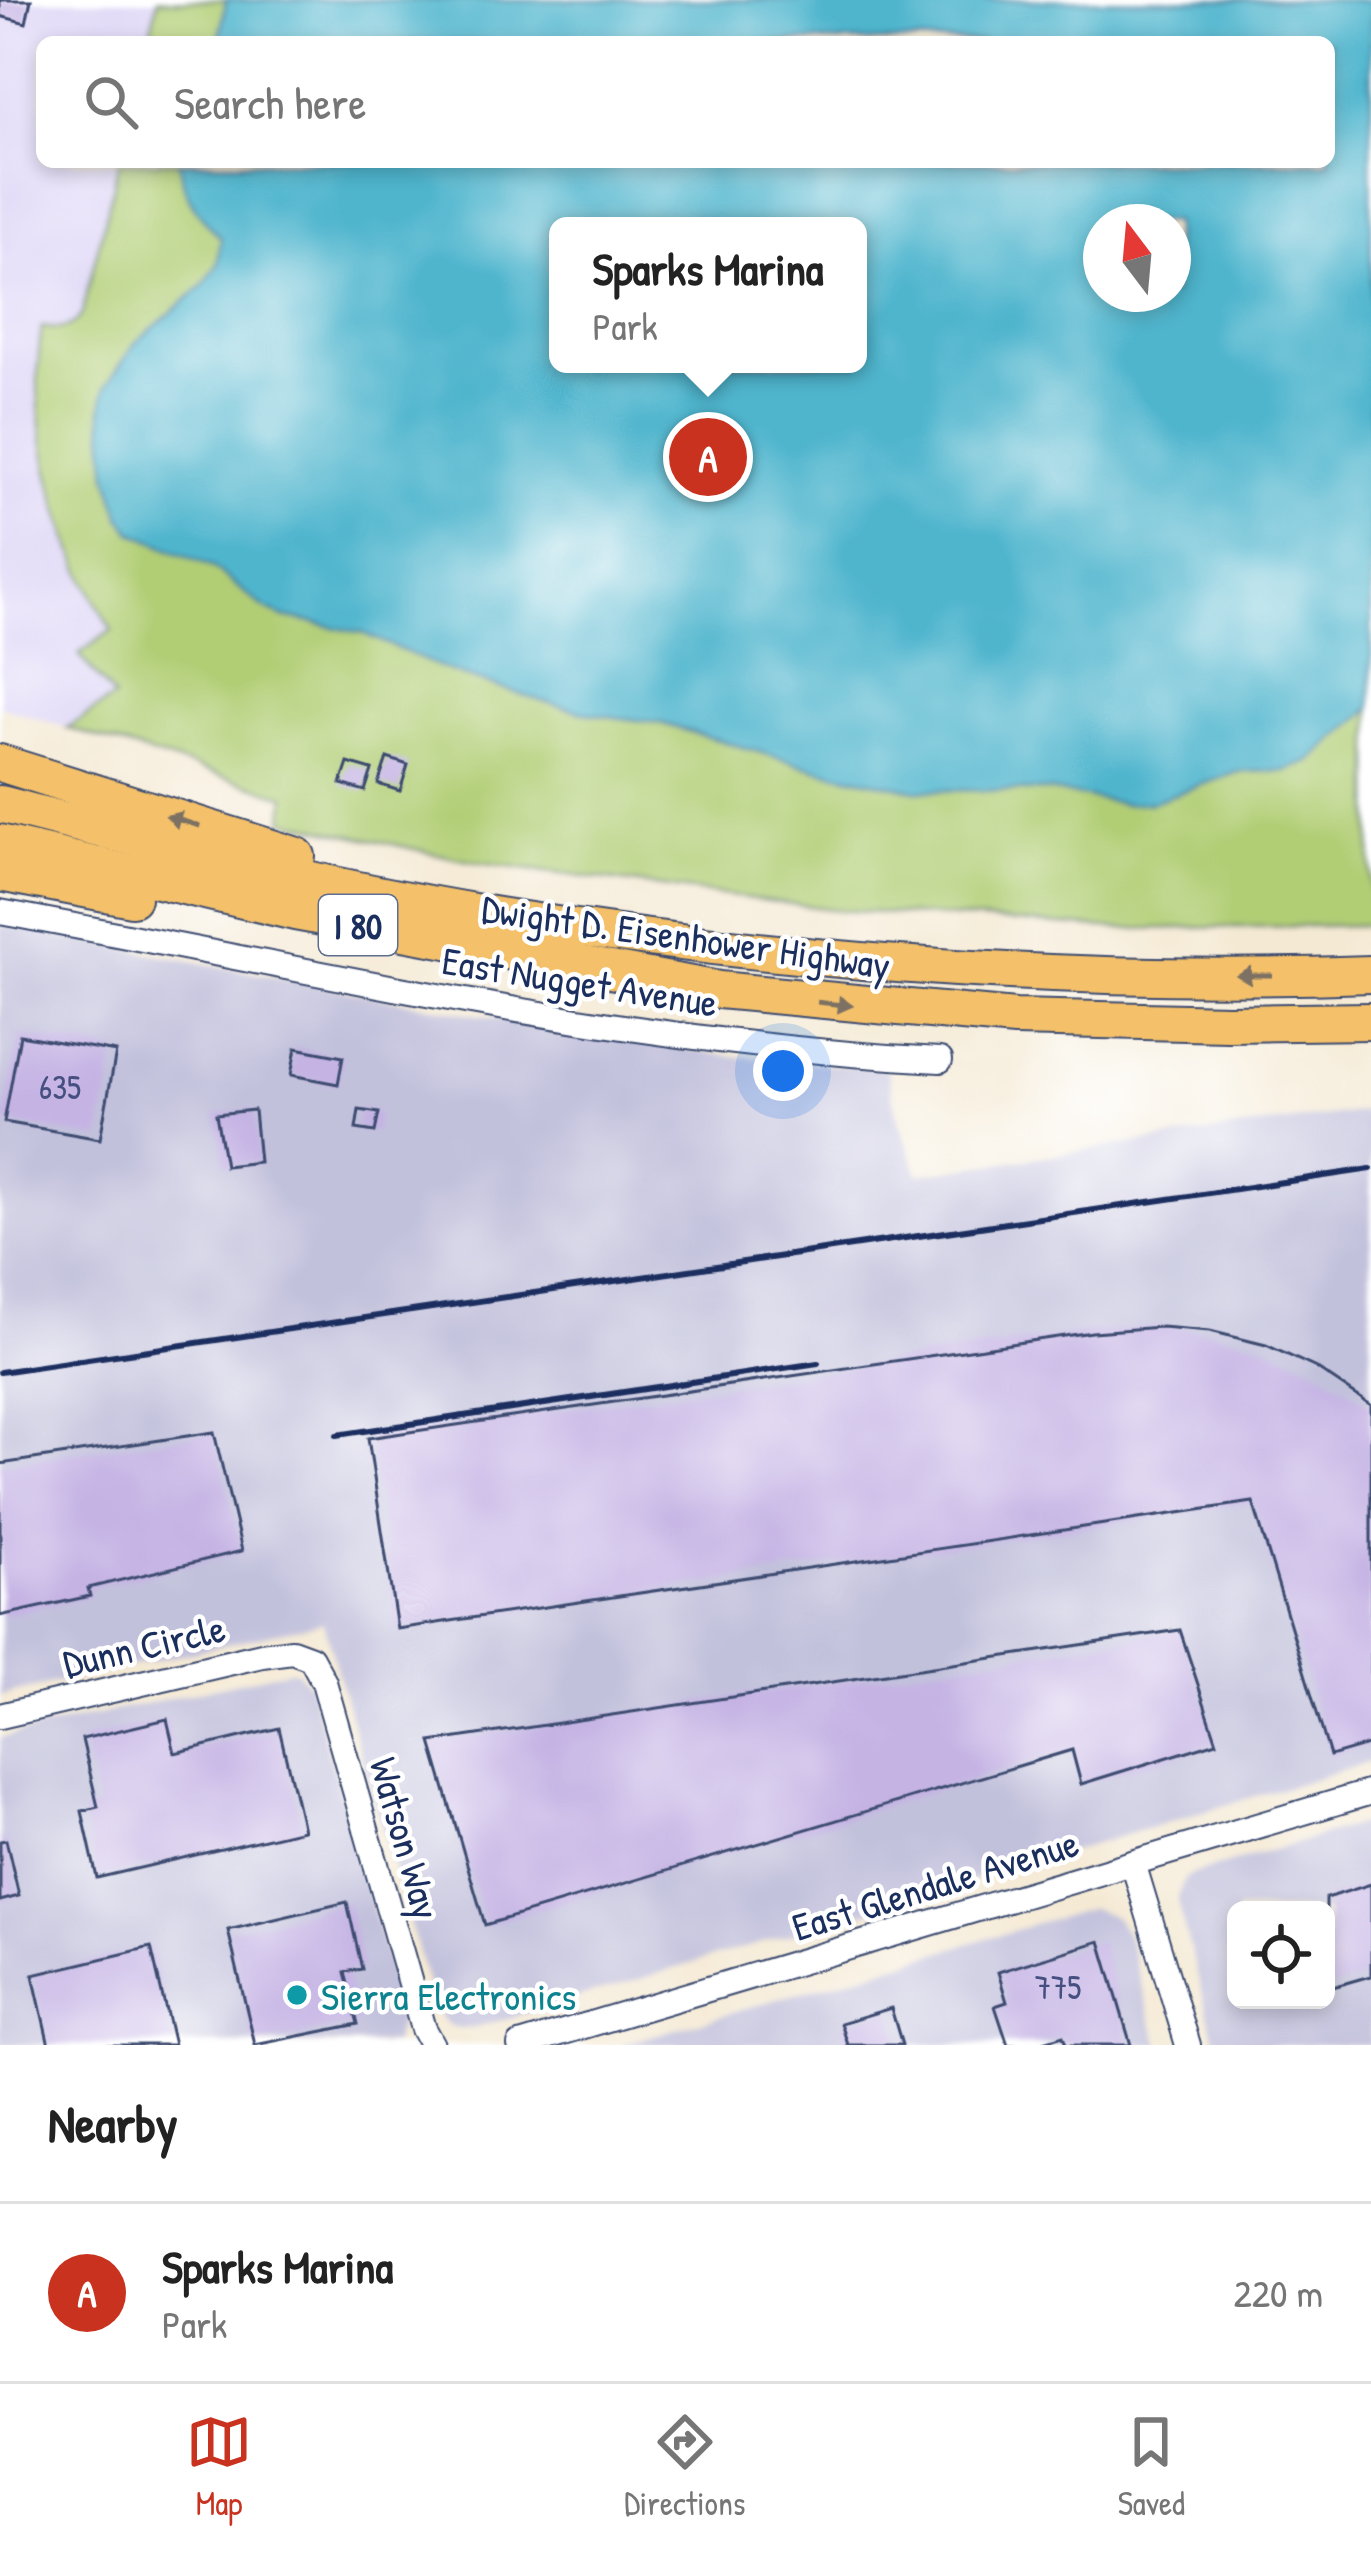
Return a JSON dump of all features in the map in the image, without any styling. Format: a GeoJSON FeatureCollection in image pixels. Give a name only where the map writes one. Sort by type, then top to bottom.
{"type":"FeatureCollection","features":[{"type":"Feature","properties":{"kind":"highway"},"geometry":{"type":"LineString","coordinates":[[0,763],[302,857],[417,883],[596,914],[662,940]]}},
{"type":"Feature","properties":{"kind":"highway","name":"Dwight D. Eisenhower Highway"},"geometry":{"type":"LineString","coordinates":[[0,804],[240,866],[485,914],[662,940],[999,971],[1371,974]]}},
{"type":"Feature","properties":{"kind":"highway","name":"Dwight D. Eisenhower Highway"},"geometry":{"type":"LineString","coordinates":[[0,843],[295,913],[719,990],[1015,1018],[1371,1021]]}},
{"type":"Feature","properties":{"kind":"highway"},"geometry":{"type":"LineString","coordinates":[[0,873],[610,986],[719,990]]}},
{"type":"Feature","properties":{"kind":"street","name":"East Nugget Avenue"},"geometry":{"type":"LineString","coordinates":[[0,912],[527,1013],[839,1055],[940,1060]]}},
{"type":"Feature","properties":{"kind":"street","name":"Dunn Circle"},"geometry":{"type":"LineString","coordinates":[[0,1716],[262,1654],[306,1654]]}},
{"type":"Feature","properties":{"kind":"street","name":"Watson Way"},"geometry":{"type":"LineString","coordinates":[[306,1654],[318,1666],[324,1682],[423,2029],[432,2045]]}},
{"type":"Feature","properties":{"kind":"street","name":"East Glendale Avenue"},"geometry":{"type":"LineString","coordinates":[[520,2045],[1371,1792]]}},
{"type":"Feature","properties":{"kind":"street"},"geometry":{"type":"LineString","coordinates":[[1133,1863],[1188,2045]]}},
{"type":"Feature","properties":{"kind":"shaded area"},"geometry":{"type":"Polygon","coordinates":[[[0,0],[159,0],[150,36],[36,36],[36,168],[118,168],[82,314],[71,327],[42,327],[38,352],[39,414],[49,472],[77,560],[112,631],[114,698],[67,728],[0,706],[0,0]]]}},
{"type":"Feature","properties":{"kind":"shaded area"},"geometry":{"type":"Polygon","coordinates":[[[0,925],[503,1020],[723,1055],[887,1069],[896,1113],[919,1174],[1371,1110],[1371,1762],[475,2028],[448,2025],[430,1995],[323,1622],[0,1696],[0,925]]]}},
{"type":"Feature","properties":{"kind":"shaded area"},"geometry":{"type":"Polygon","coordinates":[[[289,1670],[309,1684],[399,2001],[401,2015],[393,2044],[0,2045],[0,1738],[289,1670]]]}},
{"type":"Feature","properties":{"kind":"shaded area"},"geometry":{"type":"Polygon","coordinates":[[[1371,1821],[1371,2045],[1217,2045],[1179,1910],[1184,1879],[1371,1821]]]}},
{"type":"Feature","properties":{"kind":"shaded area"},"geometry":{"type":"Polygon","coordinates":[[[1091,1908],[1114,1916],[1127,1936],[1160,2045],[620,2045],[1091,1908]]]}},
{"type":"Feature","properties":{"kind":"green space"},"geometry":{"type":"Polygon","coordinates":[[[158,0],[1371,0],[1371,925],[1119,929],[838,910],[478,863],[284,820],[286,796],[67,728],[114,698],[79,654],[112,630],[63,523],[39,404],[42,327],[74,324],[82,314],[118,168],[1335,168],[1335,36],[149,36],[158,0]]]}},
{"type":"Feature","properties":{"kind":"water"},"geometry":{"type":"Polygon","coordinates":[[[226,0],[1371,0],[1371,708],[1310,762],[1285,771],[1238,772],[1152,802],[1125,804],[1050,791],[916,790],[824,771],[660,723],[592,714],[538,700],[451,672],[362,633],[284,617],[264,608],[211,566],[132,532],[121,517],[108,474],[102,411],[105,388],[135,343],[204,285],[218,264],[221,238],[192,204],[180,168],[1335,168],[1335,36],[220,36],[226,0]]]}},
{"type":"Feature","properties":{"kind":"building"},"geometry":{"type":"Polygon","coordinates":[[[0,0],[31,0],[26,23],[0,16],[0,0]]]}},
{"type":"Feature","properties":{"kind":"building"},"geometry":{"type":"Polygon","coordinates":[[[387,758],[408,765],[400,791],[378,784],[387,758]]]}},
{"type":"Feature","properties":{"kind":"building"},"geometry":{"type":"Polygon","coordinates":[[[348,763],[372,770],[365,791],[341,784],[348,763]]]}},
{"type":"Feature","properties":{"kind":"building"},"geometry":{"type":"Polygon","coordinates":[[[20,1035],[116,1052],[100,1139],[4,1122],[20,1035]]]}},
{"type":"Feature","properties":{"kind":"building"},"geometry":{"type":"Polygon","coordinates":[[[296,1048],[343,1057],[338,1084],[291,1075],[296,1048]]]}},
{"type":"Feature","properties":{"kind":"building"},"geometry":{"type":"Polygon","coordinates":[[[254,1110],[259,1162],[225,1166],[216,1114],[254,1110]]]}},
{"type":"Feature","properties":{"kind":"building"},"geometry":{"type":"Polygon","coordinates":[[[359,1110],[379,1113],[375,1132],[356,1129],[359,1110]]]}},
{"type":"Feature","properties":{"kind":"building"},"geometry":{"type":"Polygon","coordinates":[[[1161,1327],[1210,1331],[1266,1345],[1316,1368],[1371,1405],[1371,1744],[1330,1756],[1253,1502],[397,1629],[368,1438],[1092,1332],[1161,1327]]]}},
{"type":"Feature","properties":{"kind":"building"},"geometry":{"type":"Polygon","coordinates":[[[214,1432],[242,1551],[88,1588],[90,1596],[0,1616],[0,1464],[214,1432]]]}},
{"type":"Feature","properties":{"kind":"building"},"geometry":{"type":"Polygon","coordinates":[[[1180,1630],[1217,1742],[1081,1784],[1072,1750],[485,1925],[431,1742],[1180,1630]]]}},
{"type":"Feature","properties":{"kind":"building"},"geometry":{"type":"Polygon","coordinates":[[[167,1719],[175,1753],[279,1728],[303,1830],[97,1878],[82,1811],[98,1807],[82,1739],[167,1719]]]}},
{"type":"Feature","properties":{"kind":"building"},"geometry":{"type":"Polygon","coordinates":[[[6,1840],[19,1896],[0,1901],[0,1841],[6,1840]]]}},
{"type":"Feature","properties":{"kind":"building"},"geometry":{"type":"Polygon","coordinates":[[[1371,1884],[1371,1976],[1335,1986],[1335,1901],[1326,1898],[1371,1884]]]}},
{"type":"Feature","properties":{"kind":"building","name":"Sierra Electronics"},"geometry":{"type":"Polygon","coordinates":[[[347,1902],[362,1969],[345,1972],[358,2024],[255,2045],[228,1930],[347,1902]]]}},
{"type":"Feature","properties":{"kind":"building"},"geometry":{"type":"Polygon","coordinates":[[[1100,1941],[1131,2045],[1066,2045],[1063,2036],[1034,2045],[1008,2045],[995,2006],[1007,2002],[998,1972],[1100,1941]]]}},
{"type":"Feature","properties":{"kind":"building"},"geometry":{"type":"Polygon","coordinates":[[[151,1947],[174,2045],[49,2045],[33,1975],[151,1947]]]}},
{"type":"Feature","properties":{"kind":"building"},"geometry":{"type":"Polygon","coordinates":[[[891,2008],[902,2045],[848,2045],[841,2023],[891,2008]]]}},
{"type":"Feature","properties":{"kind":"railway"},"geometry":{"type":"LineString","coordinates":[[0,1372],[1371,1169]]}},
{"type":"Feature","properties":{"kind":"railway"},"geometry":{"type":"LineString","coordinates":[[337,1435],[818,1363]]}},
{"type":"Feature","properties":{"kind":"place","name":"Sparks Marina"},"geometry":{"type":"Point","coordinates":[708,457]}},
{"type":"Feature","properties":{"kind":"place","name":"Sierra Electronics"},"geometry":{"type":"Point","coordinates":[297,1995]}}]}
